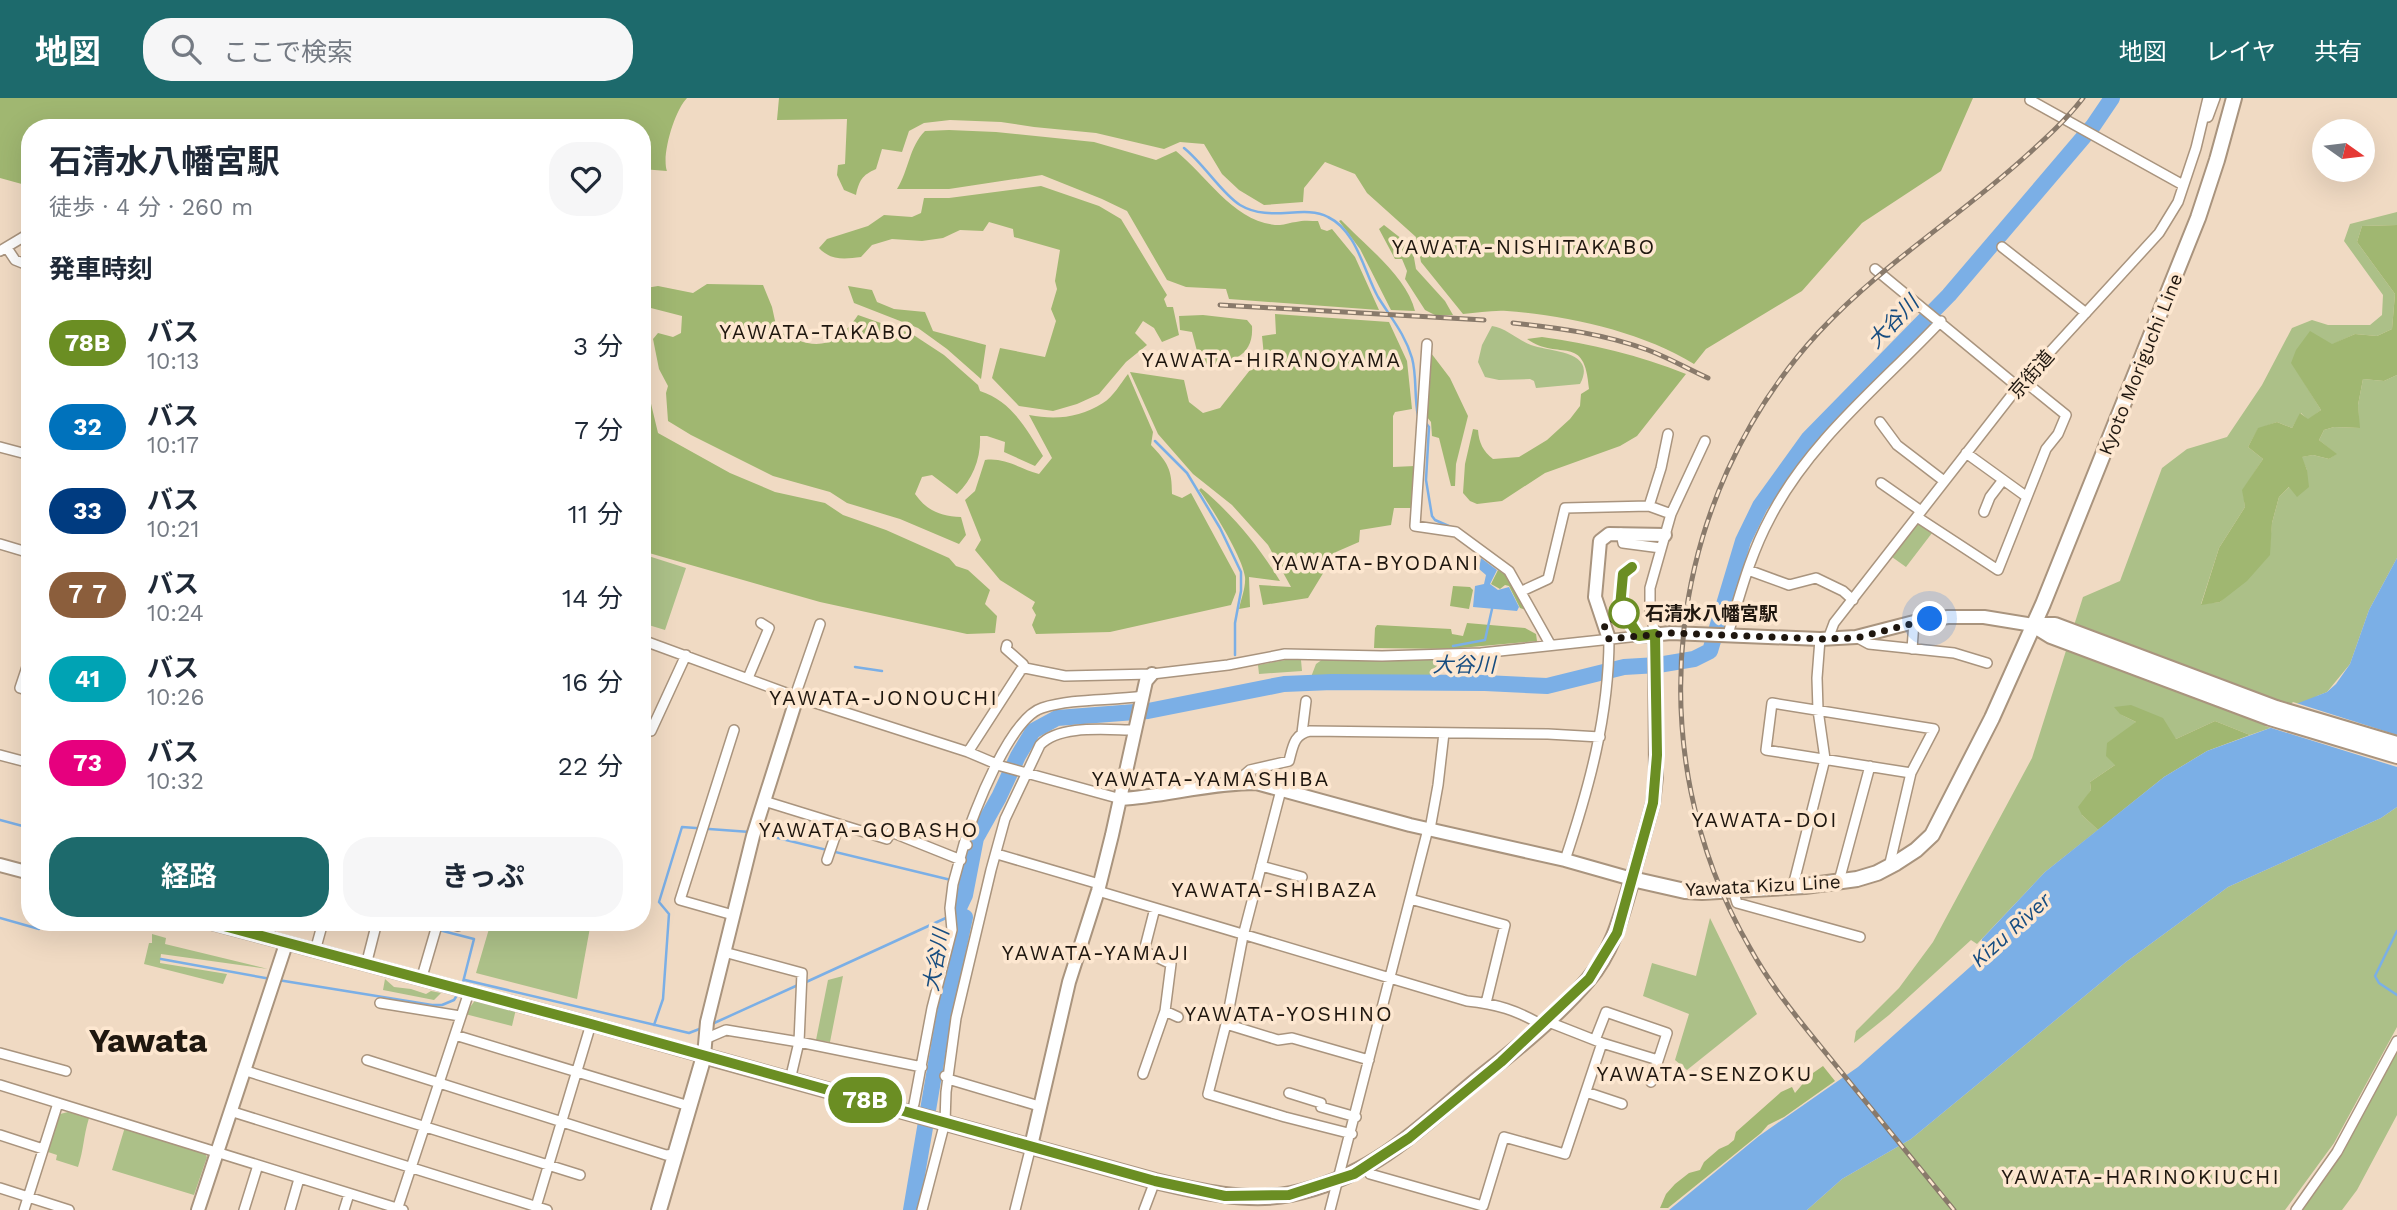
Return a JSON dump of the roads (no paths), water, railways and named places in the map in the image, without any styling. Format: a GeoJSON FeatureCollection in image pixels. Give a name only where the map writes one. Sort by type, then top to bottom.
{"type":"FeatureCollection","features":[{"type":"Feature","properties":{"kind":"main road","name":"Kyoto Moriguchi Line"},"geometry":{"type":"LineString","coordinates":[[2033,625],[2198,218],[2234,98]]}},
{"type":"Feature","properties":{"kind":"main road"},"geometry":{"type":"LineString","coordinates":[[2033,625],[2055,625],[2062,634],[2270,718],[2397,756]]}},
{"type":"Feature","properties":{"kind":"main road","name":"Yawata Kizu Line"},"geometry":{"type":"LineString","coordinates":[[1632,879],[1685,891],[1793,886],[1877,873],[1916,850],[1937,826],[1992,718],[2033,625]]}},
{"type":"Feature","properties":{"kind":"main road"},"geometry":{"type":"LineString","coordinates":[[2062,634],[2276,708],[2397,744]]}},
{"type":"Feature","properties":{"kind":"main road"},"geometry":{"type":"LineString","coordinates":[[659,1210],[704,1056],[790,1080],[913,1108],[942,1122],[1155,1181],[1225,1196],[1289,1195],[1340,1179],[1365,1168],[1409,1138],[1544,1023],[1589,979],[1617,933],[1632,879]]}},
{"type":"Feature","properties":{"kind":"street","name":"京街道"},"geometry":{"type":"LineString","coordinates":[[1824,639],[2021,384],[2159,233],[2178,202],[2196,148],[2208,98]]}},
{"type":"Feature","properties":{"kind":"street"},"geometry":{"type":"LineString","coordinates":[[2196,148],[2215,98]]}},
{"type":"Feature","properties":{"kind":"street"},"geometry":{"type":"LineString","coordinates":[[2030,100],[2183,185]]}},
{"type":"Feature","properties":{"kind":"street"},"geometry":{"type":"LineString","coordinates":[[21,239],[4,249],[21,262]]}},
{"type":"Feature","properties":{"kind":"street"},"geometry":{"type":"LineString","coordinates":[[2002,247],[2086,313]]}},
{"type":"Feature","properties":{"kind":"street"},"geometry":{"type":"LineString","coordinates":[[1875,269],[2021,384],[2066,415],[2058,434],[2046,449],[1998,570],[1919,514],[1881,483]]}},
{"type":"Feature","properties":{"kind":"street"},"geometry":{"type":"LineString","coordinates":[[1726,634],[1756,546],[1771,516],[1799,472],[1859,402],[1940,321]]}},
{"type":"Feature","properties":{"kind":"street"},"geometry":{"type":"LineString","coordinates":[[1427,344],[1415,526],[1456,532],[1509,571],[1550,644]]}},
{"type":"Feature","properties":{"kind":"street"},"geometry":{"type":"LineString","coordinates":[[1880,422],[1897,445],[1944,481]]}},
{"type":"Feature","properties":{"kind":"street"},"geometry":{"type":"LineString","coordinates":[[1649,506],[1668,434]]}},
{"type":"Feature","properties":{"kind":"street"},"geometry":{"type":"LineString","coordinates":[[651,643],[999,765],[1121,799],[1151,797],[1235,783],[1256,783],[1632,879],[1653,803],[1656,777],[1655,634],[1650,610],[1650,588],[1671,513],[1705,441]]}},
{"type":"Feature","properties":{"kind":"street"},"geometry":{"type":"LineString","coordinates":[[0,446],[21,452]]}},
{"type":"Feature","properties":{"kind":"street"},"geometry":{"type":"LineString","coordinates":[[1966,453],[2027,497]]}},
{"type":"Feature","properties":{"kind":"street"},"geometry":{"type":"LineString","coordinates":[[1984,512],[1990,497],[2003,480]]}},
{"type":"Feature","properties":{"kind":"street"},"geometry":{"type":"LineString","coordinates":[[1522,591],[1548,579],[1565,508],[1649,506],[1671,513]]}},
{"type":"Feature","properties":{"kind":"street"},"geometry":{"type":"LineString","coordinates":[[1565,860],[1584,802],[1600,737],[1607,690],[1609,639],[1595,597],[1600,541],[1609,534],[1621,533],[1663,541]]}},
{"type":"Feature","properties":{"kind":"street"},"geometry":{"type":"LineString","coordinates":[[0,544],[21,550]]}},
{"type":"Feature","properties":{"kind":"street"},"geometry":{"type":"LineString","coordinates":[[1748,570],[1789,585],[1815,578],[1843,591],[1853,600]]}},
{"type":"Feature","properties":{"kind":"street"},"geometry":{"type":"LineString","coordinates":[[968,752],[1021,670],[1025,668],[1065,676],[1152,674],[1228,665],[1285,654],[1382,656],[1468,653],[1655,634],[1856,638],[1914,622],[1966,617],[2033,625]]}},
{"type":"Feature","properties":{"kind":"street"},"geometry":{"type":"LineString","coordinates":[[1912,649],[1914,622]]}},
{"type":"Feature","properties":{"kind":"street"},"geometry":{"type":"LineString","coordinates":[[748,678],[769,628],[761,623]]}},
{"type":"Feature","properties":{"kind":"street"},"geometry":{"type":"LineString","coordinates":[[240,931],[704,1056],[707,1022],[754,833],[820,624]]}},
{"type":"Feature","properties":{"kind":"street"},"geometry":{"type":"LineString","coordinates":[[1856,638],[1869,644],[1954,653],[1987,663]]}},
{"type":"Feature","properties":{"kind":"street"},"geometry":{"type":"LineString","coordinates":[[1793,886],[1825,759],[1818,710],[1817,678],[1824,639]]}},
{"type":"Feature","properties":{"kind":"street"},"geometry":{"type":"LineString","coordinates":[[1007,645],[1006,649],[1025,668]]}},
{"type":"Feature","properties":{"kind":"street"},"geometry":{"type":"LineString","coordinates":[[651,731],[686,655]]}},
{"type":"Feature","properties":{"kind":"street"},"geometry":{"type":"LineString","coordinates":[[1015,1210],[1069,982],[1099,887],[1146,681],[1152,674]]}},
{"type":"Feature","properties":{"kind":"street"},"geometry":{"type":"LineString","coordinates":[[913,1108],[951,926],[950,908],[956,872],[981,799],[1021,724],[1039,709],[1066,702],[1143,698]]}},
{"type":"Feature","properties":{"kind":"street"},"geometry":{"type":"LineString","coordinates":[[1235,783],[1250,770],[1289,761],[1293,744],[1302,733],[1306,701]]}},
{"type":"Feature","properties":{"kind":"street"},"geometry":{"type":"LineString","coordinates":[[1888,867],[1912,773],[1934,729],[1772,702],[1766,750],[1912,773]]}},
{"type":"Feature","properties":{"kind":"street"},"geometry":{"type":"LineString","coordinates":[[922,1210],[942,1122],[956,1017],[1005,819],[1040,745],[1047,737],[1061,732],[1136,728]]}},
{"type":"Feature","properties":{"kind":"street"},"geometry":{"type":"LineString","coordinates":[[733,915],[680,900],[734,730]]}},
{"type":"Feature","properties":{"kind":"street"},"geometry":{"type":"LineString","coordinates":[[1302,733],[1600,737]]}},
{"type":"Feature","properties":{"kind":"street"},"geometry":{"type":"LineString","coordinates":[[1331,1210],[1352,1134],[1388,977],[1429,829],[1444,733]]}},
{"type":"Feature","properties":{"kind":"street"},"geometry":{"type":"LineString","coordinates":[[0,755],[21,761]]}},
{"type":"Feature","properties":{"kind":"street"},"geometry":{"type":"LineString","coordinates":[[1839,881],[1870,766]]}},
{"type":"Feature","properties":{"kind":"street"},"geometry":{"type":"LineString","coordinates":[[1281,790],[1243,936],[1226,1024],[1208,1094],[1352,1134]]}},
{"type":"Feature","properties":{"kind":"street"},"geometry":{"type":"LineString","coordinates":[[764,801],[887,839],[891,832],[961,860]]}},
{"type":"Feature","properties":{"kind":"street"},"geometry":{"type":"LineString","coordinates":[[829,854],[839,825]]}},
{"type":"Feature","properties":{"kind":"street"},"geometry":{"type":"LineString","coordinates":[[997,854],[1243,936],[1467,1001],[1516,1010],[1544,1023],[1658,1060]]}},
{"type":"Feature","properties":{"kind":"street"},"geometry":{"type":"LineString","coordinates":[[0,865],[21,871]]}},
{"type":"Feature","properties":{"kind":"street"},"geometry":{"type":"LineString","coordinates":[[1261,866],[1302,877]]}},
{"type":"Feature","properties":{"kind":"street"},"geometry":{"type":"LineString","coordinates":[[1733,890],[1737,903],[1860,937]]}},
{"type":"Feature","properties":{"kind":"street"},"geometry":{"type":"LineString","coordinates":[[1410,899],[1505,925],[1486,1003]]}},
{"type":"Feature","properties":{"kind":"street"},"geometry":{"type":"LineString","coordinates":[[1143,1074],[1165,1011],[1171,964],[1144,951],[1155,908]]}},
{"type":"Feature","properties":{"kind":"street"},"geometry":{"type":"LineString","coordinates":[[268,939],[270,931]]}},
{"type":"Feature","properties":{"kind":"street"},"geometry":{"type":"LineString","coordinates":[[315,951],[321,931]]}},
{"type":"Feature","properties":{"kind":"street"},"geometry":{"type":"LineString","coordinates":[[366,965],[375,931]]}},
{"type":"Feature","properties":{"kind":"street"},"geometry":{"type":"LineString","coordinates":[[421,980],[437,931]]}},
{"type":"Feature","properties":{"kind":"street"},"geometry":{"type":"LineString","coordinates":[[198,1210],[286,944]]}},
{"type":"Feature","properties":{"kind":"street"},"geometry":{"type":"LineString","coordinates":[[724,952],[803,973],[799,1042],[790,1080]]}},
{"type":"Feature","properties":{"kind":"street"},"geometry":{"type":"LineString","coordinates":[[0,1085],[399,1209],[469,992]]}},
{"type":"Feature","properties":{"kind":"street"},"geometry":{"type":"LineString","coordinates":[[380,1003],[460,1016]]}},
{"type":"Feature","properties":{"kind":"street"},"geometry":{"type":"LineString","coordinates":[[1165,1011],[1178,1017]]}},
{"type":"Feature","properties":{"kind":"street"},"geometry":{"type":"LineString","coordinates":[[1365,1168],[1370,1174],[1483,1206],[1504,1137],[1565,1154],[1586,1092],[1606,1012],[1667,1033],[1651,1082]]}},
{"type":"Feature","properties":{"kind":"street"},"geometry":{"type":"LineString","coordinates":[[535,1208],[591,1024]]}},
{"type":"Feature","properties":{"kind":"street"},"geometry":{"type":"LineString","coordinates":[[1226,1024],[1278,1040],[1292,1038],[1369,1060]]}},
{"type":"Feature","properties":{"kind":"street"},"geometry":{"type":"LineString","coordinates":[[704,1037],[726,1030],[799,1042],[923,1069]]}},
{"type":"Feature","properties":{"kind":"street"},"geometry":{"type":"LineString","coordinates":[[455,1035],[689,1106]]}},
{"type":"Feature","properties":{"kind":"street"},"geometry":{"type":"LineString","coordinates":[[2296,1210],[2337,1152],[2397,1041]]}},
{"type":"Feature","properties":{"kind":"street"},"geometry":{"type":"LineString","coordinates":[[0,1053],[66,1071]]}},
{"type":"Feature","properties":{"kind":"street"},"geometry":{"type":"LineString","coordinates":[[368,1060],[561,1122],[666,1154],[675,1154]]}},
{"type":"Feature","properties":{"kind":"street"},"geometry":{"type":"LineString","coordinates":[[243,1070],[580,1175]]}},
{"type":"Feature","properties":{"kind":"street"},"geometry":{"type":"LineString","coordinates":[[946,1078],[1039,1106]]}},
{"type":"Feature","properties":{"kind":"street"},"geometry":{"type":"LineString","coordinates":[[1586,1092],[1622,1104]]}},
{"type":"Feature","properties":{"kind":"street"},"geometry":{"type":"LineString","coordinates":[[1289,1093],[1321,1103],[1321,1107],[1356,1117]]}},
{"type":"Feature","properties":{"kind":"street"},"geometry":{"type":"LineString","coordinates":[[24,1210],[58,1103]]}},
{"type":"Feature","properties":{"kind":"street"},"geometry":{"type":"LineString","coordinates":[[230,1111],[547,1210]]}},
{"type":"Feature","properties":{"kind":"street"},"geometry":{"type":"LineString","coordinates":[[0,1135],[44,1149]]}},
{"type":"Feature","properties":{"kind":"street"},"geometry":{"type":"LineString","coordinates":[[244,1210],[258,1165]]}},
{"type":"Feature","properties":{"kind":"street"},"geometry":{"type":"LineString","coordinates":[[290,1210],[299,1178]]}},
{"type":"Feature","properties":{"kind":"street"},"geometry":{"type":"LineString","coordinates":[[1144,1210],[1155,1181]]}},
{"type":"Feature","properties":{"kind":"street"},"geometry":{"type":"LineString","coordinates":[[0,1188],[69,1210]]}},
{"type":"Feature","properties":{"kind":"street"},"geometry":{"type":"LineString","coordinates":[[344,1210],[349,1194]]}},
{"type":"Feature","properties":{"kind":"water"},"geometry":{"type":"Polygon","coordinates":[[[1481,558],[1497,570],[1490,584],[1498,590],[1509,587],[1519,607],[1517,611],[1473,607],[1475,586],[1484,584],[1486,575],[1479,569],[1481,558]]]}},
{"type":"Feature","properties":{"kind":"water","name":"Kizu River"},"geometry":{"type":"Polygon","coordinates":[[[2397,558],[2397,807],[2381,818],[2228,887],[2126,962],[1911,1139],[1842,1179],[1807,1210],[1669,1210],[1759,1136],[1858,1067],[1979,959],[1982,939],[2045,872],[2164,777],[2207,751],[2273,727],[2296,704],[2327,692],[2336,684],[2350,664],[2369,610],[2397,558]]]}},
{"type":"Feature","properties":{"kind":"waterway","name":"大谷川"},"geometry":{"type":"LineString","coordinates":[[911,1210],[943,1022],[965,917],[956,914],[965,895],[976,838],[1033,731],[1057,718],[1148,711],[1284,684],[1485,683],[1547,686],[1624,667],[1694,659],[1710,651],[1743,541],[1760,506],[1809,438],[1949,295],[2093,126],[2112,98]]}},
{"type":"Feature","properties":{"kind":"waterway"},"geometry":{"type":"LineString","coordinates":[[1184,148],[1226,194],[1240,205],[1263,213],[1318,213],[1338,223],[1346,232],[1359,253],[1378,297],[1409,349],[1418,416]]}},
{"type":"Feature","properties":{"kind":"waterway"},"geometry":{"type":"LineString","coordinates":[[1425,422],[1429,427],[1426,480],[1432,516],[1451,527]]}},
{"type":"Feature","properties":{"kind":"waterway"},"geometry":{"type":"LineString","coordinates":[[1155,441],[1187,473],[1220,528],[1241,572],[1241,591],[1235,623],[1235,655]]}},
{"type":"Feature","properties":{"kind":"waterway"},"geometry":{"type":"LineString","coordinates":[[1453,646],[1485,640],[1492,609]]}},
{"type":"Feature","properties":{"kind":"waterway"},"geometry":{"type":"LineString","coordinates":[[855,667],[882,671]]}},
{"type":"Feature","properties":{"kind":"waterway"},"geometry":{"type":"LineString","coordinates":[[0,820],[21,826]]}},
{"type":"Feature","properties":{"kind":"waterway"},"geometry":{"type":"LineString","coordinates":[[654,1025],[663,999],[669,914],[659,902],[682,827],[750,832]]}},
{"type":"Feature","properties":{"kind":"waterway"},"geometry":{"type":"LineString","coordinates":[[757,833],[951,880]]}},
{"type":"Feature","properties":{"kind":"waterway"},"geometry":{"type":"LineString","coordinates":[[958,881],[968,883]]}},
{"type":"Feature","properties":{"kind":"waterway"},"geometry":{"type":"LineString","coordinates":[[804,983],[948,917]]}},
{"type":"Feature","properties":{"kind":"waterway"},"geometry":{"type":"LineString","coordinates":[[0,918],[21,924]]}},
{"type":"Feature","properties":{"kind":"waterway"},"geometry":{"type":"LineString","coordinates":[[443,931],[474,939],[462,986]]}},
{"type":"Feature","properties":{"kind":"waterway"},"geometry":{"type":"LineString","coordinates":[[2397,931],[2375,976],[2379,983],[2397,995]]}},
{"type":"Feature","properties":{"kind":"waterway"},"geometry":{"type":"LineString","coordinates":[[161,959],[271,979]]}},
{"type":"Feature","properties":{"kind":"waterway"},"geometry":{"type":"LineString","coordinates":[[278,980],[432,1005],[442,1005],[454,1000],[459,992]]}},
{"type":"Feature","properties":{"kind":"waterway"},"geometry":{"type":"LineString","coordinates":[[465,980],[689,1033],[702,1028]]}},
{"type":"Feature","properties":{"kind":"waterway"},"geometry":{"type":"LineString","coordinates":[[712,1024],[798,985]]}},
{"type":"Feature","properties":{"kind":"railway"},"geometry":{"type":"LineString","coordinates":[[1954,1210],[1779,993],[1750,948],[1714,872],[1691,792],[1681,711],[1684,629],[1699,548],[1727,471],[1767,398],[1819,332],[1843,308],[2026,156],[2083,98]]}},
{"type":"Feature","properties":{"kind":"railway"},"geometry":{"type":"LineString","coordinates":[[1220,305],[1484,320]]}},
{"type":"Feature","properties":{"kind":"railway"},"geometry":{"type":"LineString","coordinates":[[1513,323],[1565,330],[1631,344],[1708,378]]}},
{"type":"Feature","properties":{"kind":"place","name":"石清水八幡宮駅"},"geometry":{"type":"Point","coordinates":[1624,613]}},
{"type":"Feature","properties":{"kind":"district","name":"YAWATA-NISHITAKABO"},"geometry":{"type":"Point","coordinates":[1524,247]}},
{"type":"Feature","properties":{"kind":"district","name":"YAWATA-TAKABO"},"geometry":{"type":"Point","coordinates":[817,332]}},
{"type":"Feature","properties":{"kind":"district","name":"YAWATA-HIRANOYAMA"},"geometry":{"type":"Point","coordinates":[1272,360]}},
{"type":"Feature","properties":{"kind":"district","name":"YAWATA-BYODANI"},"geometry":{"type":"Point","coordinates":[1376,563]}},
{"type":"Feature","properties":{"kind":"district","name":"YAWATA-JONOUCHI"},"geometry":{"type":"Point","coordinates":[884,698]}},
{"type":"Feature","properties":{"kind":"district","name":"YAWATA-YAMASHIBA"},"geometry":{"type":"Point","coordinates":[1211,779]}},
{"type":"Feature","properties":{"kind":"district","name":"YAWATA-DOI"},"geometry":{"type":"Point","coordinates":[1765,820]}},
{"type":"Feature","properties":{"kind":"district","name":"YAWATA-GOBASHO"},"geometry":{"type":"Point","coordinates":[869,830]}},
{"type":"Feature","properties":{"kind":"district","name":"YAWATA-SHIBAZA"},"geometry":{"type":"Point","coordinates":[1275,890]}},
{"type":"Feature","properties":{"kind":"district","name":"YAWATA-YAMAJI"},"geometry":{"type":"Point","coordinates":[1096,953]}},
{"type":"Feature","properties":{"kind":"district","name":"YAWATA-YOSHINO"},"geometry":{"type":"Point","coordinates":[1289,1014]}},
{"type":"Feature","properties":{"kind":"district","name":"Yawata"},"geometry":{"type":"Point","coordinates":[148,1040]}},
{"type":"Feature","properties":{"kind":"district","name":"YAWATA-SENZOKU"},"geometry":{"type":"Point","coordinates":[1705,1074]}},
{"type":"Feature","properties":{"kind":"district","name":"YAWATA-HARINOKIUCHI"},"geometry":{"type":"Point","coordinates":[2141,1177]}}]}
